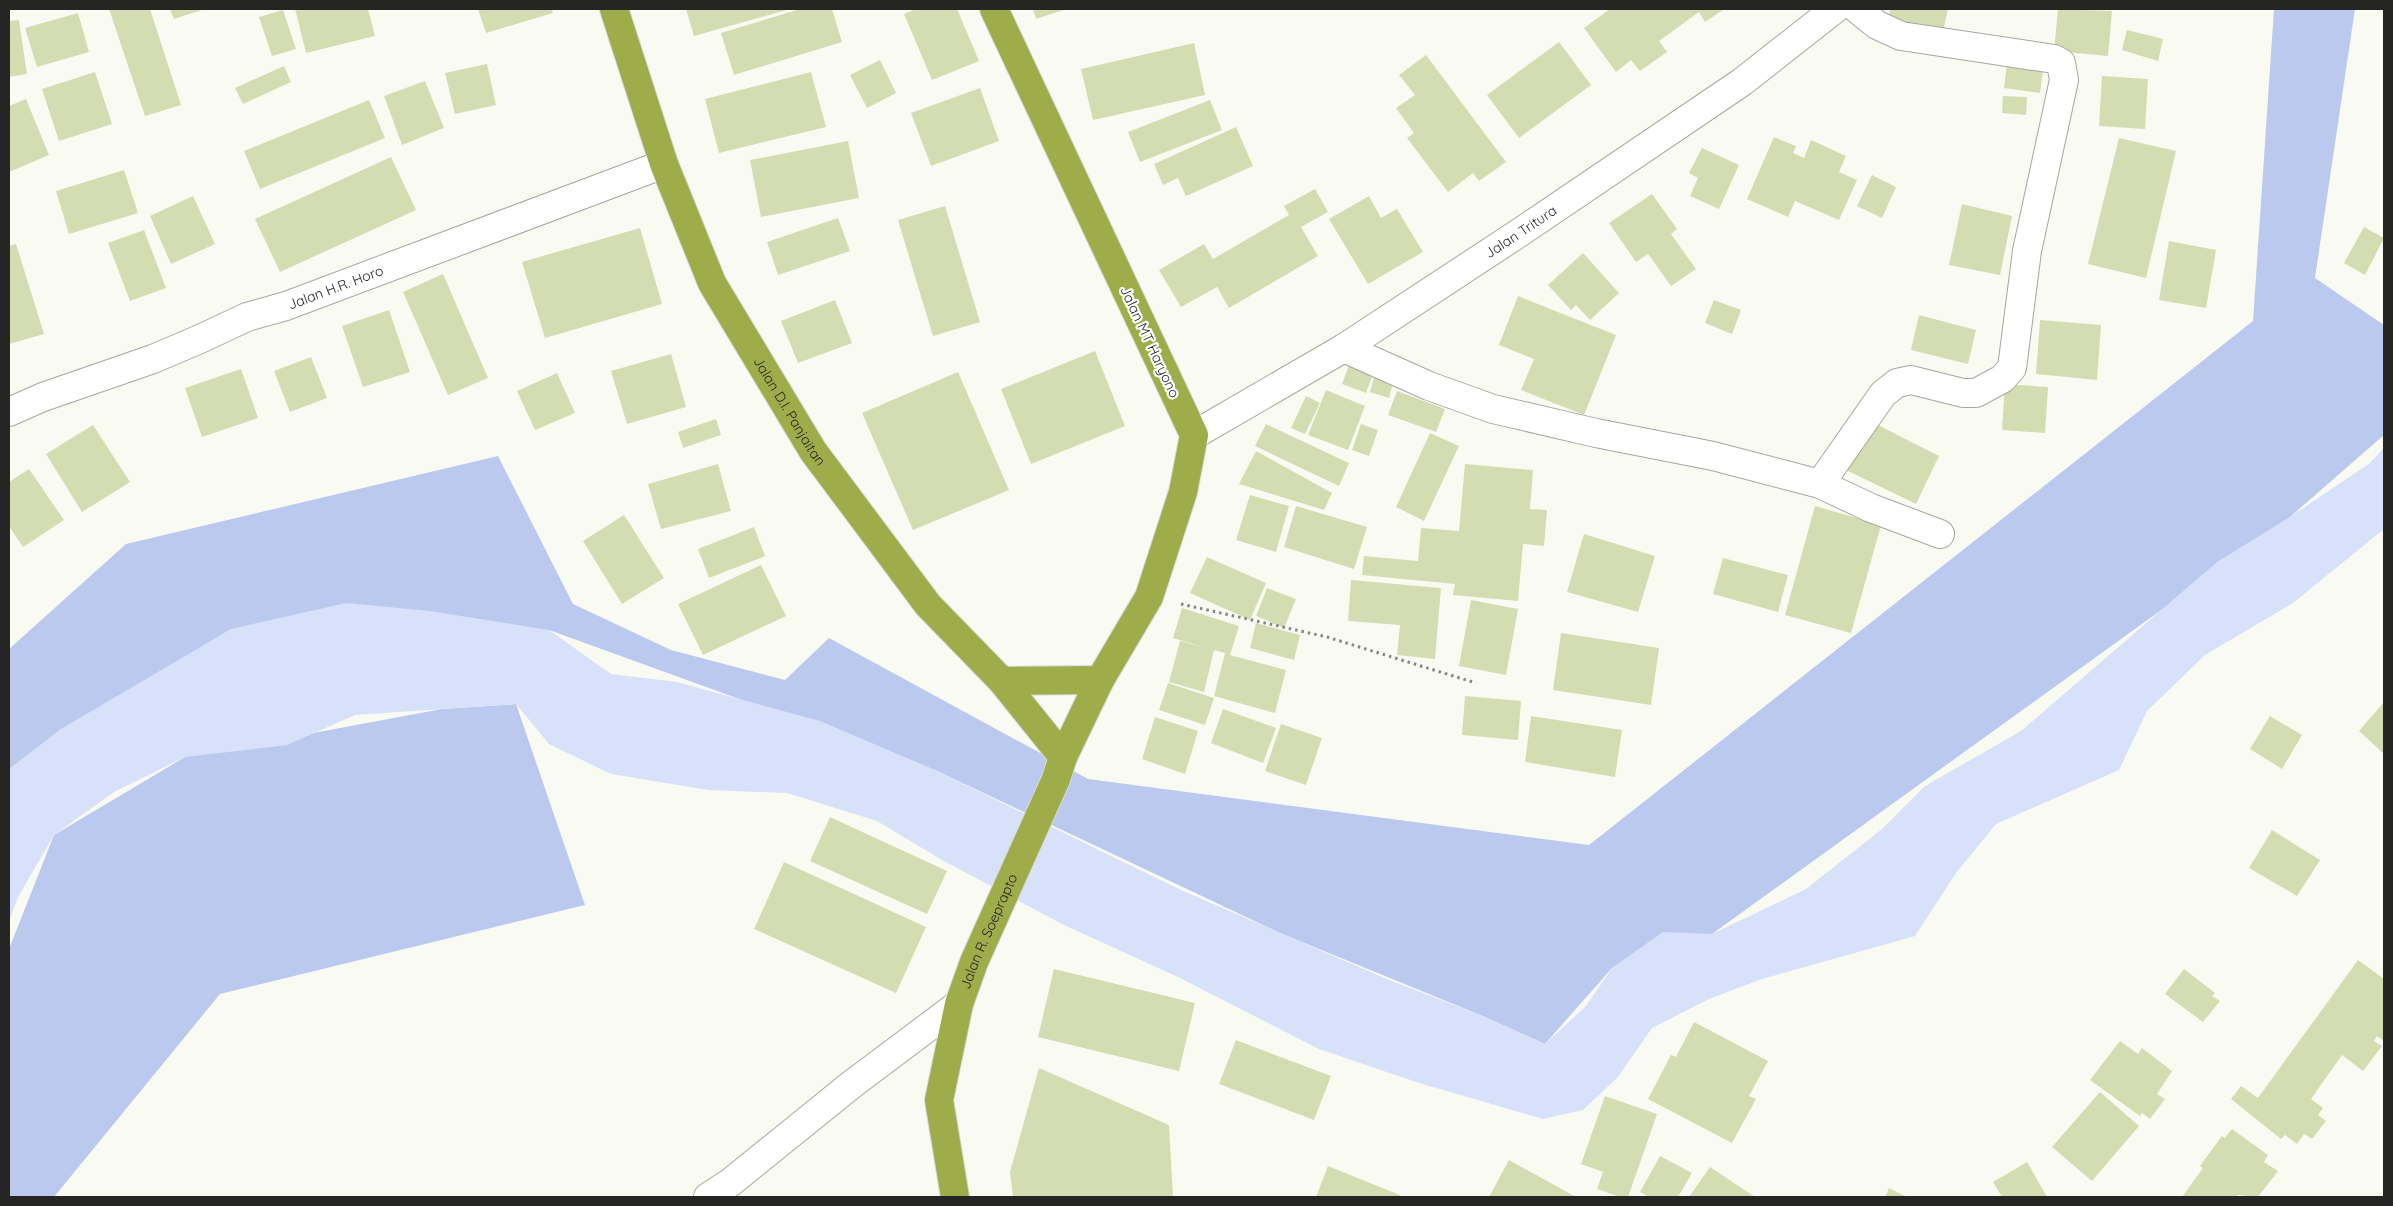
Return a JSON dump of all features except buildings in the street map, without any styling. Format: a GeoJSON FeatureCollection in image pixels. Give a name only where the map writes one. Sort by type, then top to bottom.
{"type":"FeatureCollection","features":[{"type":"Feature","properties":{"kind":"highway","name":"Jalan D.I. Panjaitan"},"geometry":{"type":"LineString","coordinates":[[614,9],[664,164],[712,283],[813,451],[928,606],[1002,681],[1059,768]]}},
{"type":"Feature","properties":{"kind":"highway","name":"Jalan MT Haryono"},"geometry":{"type":"LineString","coordinates":[[994,9],[1194,436]]}},
{"type":"Feature","properties":{"kind":"highway"},"geometry":{"type":"LineString","coordinates":[[1002,681],[1100,680],[1149,596],[1183,492],[1194,436]]}},
{"type":"Feature","properties":{"kind":"highway","name":"Jalan R. Soeprapto"},"geometry":{"type":"LineString","coordinates":[[955,1197],[939,1100],[959,1004],[974,962],[1059,768],[1100,680]]}},
{"type":"Feature","properties":{"kind":"street","name":"Jalan Tritura"},"geometry":{"type":"LineString","coordinates":[[1194,436],[1344,348],[1742,82],[1835,9]]}},
{"type":"Feature","properties":{"kind":"street"},"geometry":{"type":"LineString","coordinates":[[1820,484],[1883,394],[1897,383],[1911,380],[1963,393],[1976,393],[2002,379],[2012,368],[2027,251],[2064,80],[2061,63],[2054,59],[1901,36],[1876,25],[1857,9]]}},
{"type":"Feature","properties":{"kind":"street","name":"Jalan H.R. Horo"},"geometry":{"type":"LineString","coordinates":[[9,412],[43,397],[153,359],[246,317],[286,306],[664,164]]}},
{"type":"Feature","properties":{"kind":"street"},"geometry":{"type":"LineString","coordinates":[[1344,348],[1429,386],[1493,409],[1596,433],[1713,456],[1820,484],[1870,508],[1940,534]]}},
{"type":"Feature","properties":{"kind":"street"},"geometry":{"type":"LineString","coordinates":[[708,1197],[731,1182],[851,1085],[959,1004]]}},
{"type":"Feature","properties":{"kind":"path"},"geometry":{"type":"LineString","coordinates":[[1149,596],[1327,637],[1476,684]]}},
{"type":"Feature","properties":{"kind":"shaded area"},"geometry":{"type":"Polygon","coordinates":[[[2274,9],[2355,9],[2315,278],[2384,325],[2384,435],[2290,517],[1712,934],[1612,968],[1545,1044],[1485,1017],[1280,933],[935,770],[549,630],[231,629],[9,771],[9,649],[126,544],[498,456],[573,604],[671,650],[785,680],[829,638],[1088,779],[1589,845],[2253,321],[2274,9]]]}},
{"type":"Feature","properties":{"kind":"shaded area"},"geometry":{"type":"Polygon","coordinates":[[[2384,448],[2384,529],[2293,603],[2205,655],[2147,711],[2119,770],[1996,824],[1956,873],[1915,936],[1762,979],[1709,999],[1652,1028],[1618,1077],[1583,1110],[1543,1119],[1419,1083],[1319,1049],[1178,977],[1064,925],[942,860],[877,821],[787,793],[708,790],[611,774],[549,744],[516,704],[355,715],[287,745],[185,757],[114,792],[54,835],[18,897],[9,922],[9,769],[61,729],[231,629],[346,603],[430,611],[549,630],[611,674],[677,682],[820,721],[935,770],[1181,890],[1387,979],[1485,1017],[1545,1044],[1586,1006],[1612,968],[1663,932],[1712,934],[1806,889],[1882,829],[1925,786],[2021,731],[2217,562],[2290,517],[2370,463],[2384,448]]]}},
{"type":"Feature","properties":{"kind":"shaded area"},"geometry":{"type":"Polygon","coordinates":[[[516,704],[585,905],[220,994],[54,1197],[9,1197],[9,949],[54,835],[185,757],[442,709],[516,704]]]}}]}
